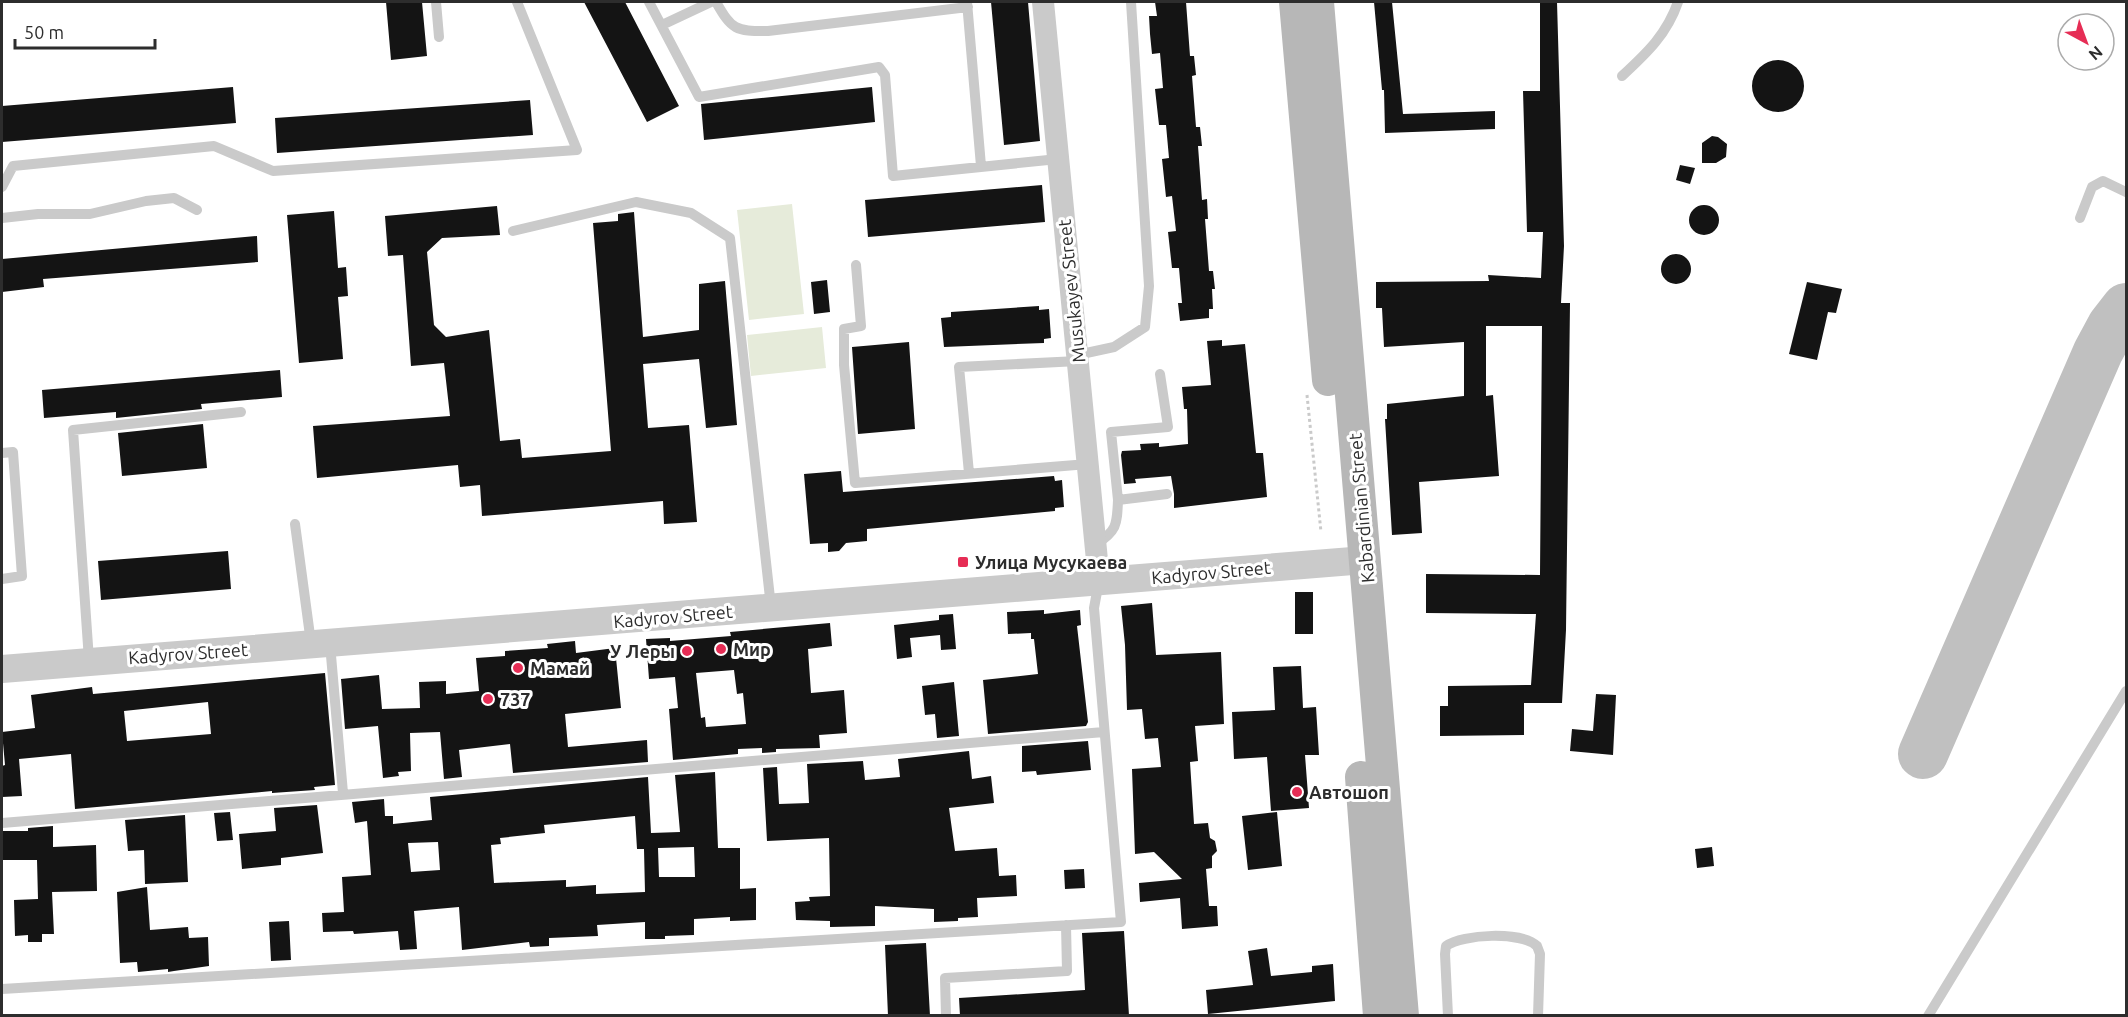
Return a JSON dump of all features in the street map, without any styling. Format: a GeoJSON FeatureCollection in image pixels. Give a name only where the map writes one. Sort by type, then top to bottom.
{"type":"FeatureCollection","features":[{"type":"Feature","properties":{"kind":"main road","name":"Kabardinian Street"},"geometry":{"type":"LineString","coordinates":[[1295,2],[1403,1016]]}},
{"type":"Feature","properties":{"kind":"main road","name":"Kabardinian Street"},"geometry":{"type":"LineString","coordinates":[[1318,2],[1354,561],[1379,1016]]}},
{"type":"Feature","properties":{"kind":"street","name":"Musukayev Street"},"geometry":{"type":"LineString","coordinates":[[1043,2],[1099,581]]}},
{"type":"Feature","properties":{"kind":"street","name":"Kadyrov Street"},"geometry":{"type":"LineString","coordinates":[[2,669],[1354,561]]}},
{"type":"Feature","properties":{"kind":"lane"},"geometry":{"type":"LineString","coordinates":[[436,2],[439,37]]}},
{"type":"Feature","properties":{"kind":"lane"},"geometry":{"type":"LineString","coordinates":[[2,187],[13,166],[214,146],[273,171],[577,150],[517,2]]}},
{"type":"Feature","properties":{"kind":"lane"},"geometry":{"type":"LineString","coordinates":[[649,2],[699,97],[879,67],[885,75],[893,176],[1058,159]]}},
{"type":"Feature","properties":{"kind":"lane"},"geometry":{"type":"LineString","coordinates":[[662,25],[711,2]]}},
{"type":"Feature","properties":{"kind":"lane"},"geometry":{"type":"LineString","coordinates":[[716,2],[729,24],[740,31],[768,31],[968,4],[981,166]]}},
{"type":"Feature","properties":{"kind":"lane"},"geometry":{"type":"LineString","coordinates":[[969,474],[959,367],[1077,358],[1114,347],[1145,327],[1149,286],[1131,2]]}},
{"type":"Feature","properties":{"kind":"lane"},"geometry":{"type":"LineString","coordinates":[[1622,76],[1659,42],[1678,2]]}},
{"type":"Feature","properties":{"kind":"lane"},"geometry":{"type":"LineString","coordinates":[[2080,218],[2092,187],[2103,181],[2127,192]]}},
{"type":"Feature","properties":{"kind":"lane"},"geometry":{"type":"LineString","coordinates":[[2,218],[38,214],[90,214],[174,198],[197,210]]}},
{"type":"Feature","properties":{"kind":"lane"},"geometry":{"type":"LineString","coordinates":[[513,231],[636,202],[691,213],[730,238],[771,607]]}},
{"type":"Feature","properties":{"kind":"lane"},"geometry":{"type":"LineString","coordinates":[[856,265],[861,326],[844,329],[844,365],[855,483],[1088,464]]}},
{"type":"Feature","properties":{"kind":"lane"},"geometry":{"type":"LineString","coordinates":[[1095,545],[1108,537],[1117,525],[1118,500],[1111,432],[1168,427],[1160,374]]}},
{"type":"Feature","properties":{"kind":"lane"},"geometry":{"type":"LineString","coordinates":[[89,661],[73,430],[241,412]]}},
{"type":"Feature","properties":{"kind":"lane"},"geometry":{"type":"LineString","coordinates":[[2,453],[13,452],[22,576],[2,579]]}},
{"type":"Feature","properties":{"kind":"lane"},"geometry":{"type":"LineString","coordinates":[[1118,500],[1167,494]]}},
{"type":"Feature","properties":{"kind":"lane"},"geometry":{"type":"LineString","coordinates":[[295,524],[320,643],[343,793]]}},
{"type":"Feature","properties":{"kind":"lane"},"geometry":{"type":"LineString","coordinates":[[2,989],[1121,922],[1094,608],[1099,581]]}},
{"type":"Feature","properties":{"kind":"lane"},"geometry":{"type":"LineString","coordinates":[[1928,1016],[2127,691]]}},
{"type":"Feature","properties":{"kind":"lane"},"geometry":{"type":"LineString","coordinates":[[2,823],[343,793],[1104,732]]}},
{"type":"Feature","properties":{"kind":"lane"},"geometry":{"type":"LineString","coordinates":[[946,1016],[945,978],[1067,970],[1066,925]]}},
{"type":"Feature","properties":{"kind":"lane"},"geometry":{"type":"LineString","coordinates":[[1449,1016],[1446,946],[1466,937],[1526,938],[1537,946],[1540,954],[1538,1016]]}},
{"type":"Feature","properties":{"kind":"green space"},"geometry":{"type":"Polygon","coordinates":[[[792,204],[804,314],[749,320],[737,210],[792,204]]]}},
{"type":"Feature","properties":{"kind":"green space"},"geometry":{"type":"Polygon","coordinates":[[[822,327],[826,368],[751,376],[747,335],[822,327]]]}},
{"type":"Feature","properties":{"kind":"building"},"geometry":{"type":"Polygon","coordinates":[[[386,2],[422,2],[427,56],[391,60],[386,2]]]}},
{"type":"Feature","properties":{"kind":"building"},"geometry":{"type":"Polygon","coordinates":[[[584,2],[625,2],[679,106],[647,122],[584,2]]]}},
{"type":"Feature","properties":{"kind":"building"},"geometry":{"type":"Polygon","coordinates":[[[991,2],[1028,2],[1040,141],[1004,145],[991,2]]]}},
{"type":"Feature","properties":{"kind":"building"},"geometry":{"type":"Polygon","coordinates":[[[1155,2],[1186,2],[1190,56],[1194,56],[1196,75],[1192,76],[1196,127],[1200,127],[1202,146],[1198,146],[1202,200],[1207,199],[1208,219],[1205,219],[1209,271],[1213,271],[1215,289],[1212,289],[1213,309],[1209,309],[1209,318],[1180,321],[1178,303],[1182,303],[1179,268],[1172,268],[1168,232],[1176,231],[1172,196],[1166,197],[1162,159],[1169,158],[1166,125],[1159,125],[1155,89],[1163,88],[1160,53],[1152,54],[1150,34],[1149,16],[1157,16],[1155,2]]]}},
{"type":"Feature","properties":{"kind":"building"},"geometry":{"type":"Polygon","coordinates":[[[1374,2],[1392,2],[1403,114],[1495,111],[1495,129],[1385,133],[1384,90],[1382,90],[1374,2]]]}},
{"type":"Feature","properties":{"kind":"building"},"geometry":{"type":"Polygon","coordinates":[[[1540,2],[1557,2],[1564,246],[1561,303],[1570,303],[1566,630],[1562,703],[1524,703],[1524,735],[1440,736],[1440,706],[1448,706],[1448,686],[1531,685],[1536,614],[1426,613],[1426,574],[1540,575],[1542,326],[1486,326],[1486,396],[1493,395],[1499,476],[1419,482],[1422,533],[1392,535],[1385,419],[1387,419],[1387,404],[1464,396],[1464,342],[1384,347],[1382,308],[1376,308],[1376,282],[1489,281],[1488,275],[1541,278],[1543,232],[1527,232],[1523,91],[1540,91],[1540,2]]]}},
{"type":"Feature","properties":{"kind":"building"},"geometry":{"type":"Polygon","coordinates":[[[1773,60],[1783,60],[1793,64],[1800,71],[1804,86],[1800,101],[1793,108],[1783,112],[1773,112],[1763,108],[1756,101],[1752,91],[1752,81],[1756,71],[1763,64],[1773,60]]]}},
{"type":"Feature","properties":{"kind":"building"},"geometry":{"type":"Polygon","coordinates":[[[233,87],[236,123],[2,142],[2,106],[233,87]]]}},
{"type":"Feature","properties":{"kind":"building"},"geometry":{"type":"Polygon","coordinates":[[[872,87],[875,122],[704,140],[701,104],[872,87]]]}},
{"type":"Feature","properties":{"kind":"building"},"geometry":{"type":"Polygon","coordinates":[[[530,100],[533,135],[277,153],[275,118],[530,100]]]}},
{"type":"Feature","properties":{"kind":"building"},"geometry":{"type":"Polygon","coordinates":[[[1712,136],[1718,137],[1727,144],[1726,157],[1716,163],[1702,163],[1702,143],[1712,136]]]}},
{"type":"Feature","properties":{"kind":"building"},"geometry":{"type":"Polygon","coordinates":[[[1680,165],[1695,168],[1690,184],[1676,180],[1680,165]]]}},
{"type":"Feature","properties":{"kind":"building"},"geometry":{"type":"Polygon","coordinates":[[[1042,185],[1045,222],[868,237],[865,200],[1042,185]]]}},
{"type":"Feature","properties":{"kind":"building"},"geometry":{"type":"Polygon","coordinates":[[[1704,205],[1715,209],[1719,220],[1715,231],[1704,235],[1693,231],[1689,220],[1693,209],[1704,205]]]}},
{"type":"Feature","properties":{"kind":"building"},"geometry":{"type":"Polygon","coordinates":[[[497,206],[500,235],[442,238],[427,252],[434,325],[446,337],[489,330],[500,441],[520,439],[522,458],[611,451],[593,223],[618,221],[618,214],[634,212],[643,337],[699,330],[699,284],[725,281],[737,425],[706,428],[699,359],[643,364],[648,428],[689,425],[697,522],[664,524],[663,501],[482,516],[480,485],[460,487],[458,465],[317,478],[313,426],[450,416],[444,363],[411,366],[403,255],[388,256],[385,216],[497,206]]]}},
{"type":"Feature","properties":{"kind":"building"},"geometry":{"type":"Polygon","coordinates":[[[334,211],[338,268],[346,267],[348,296],[338,297],[343,359],[299,363],[287,215],[334,211]]]}},
{"type":"Feature","properties":{"kind":"building"},"geometry":{"type":"Polygon","coordinates":[[[257,236],[258,262],[43,279],[44,287],[2,292],[2,259],[257,236]]]}},
{"type":"Feature","properties":{"kind":"building"},"geometry":{"type":"Polygon","coordinates":[[[1676,254],[1687,258],[1691,269],[1687,280],[1676,284],[1665,280],[1661,269],[1665,258],[1676,254]]]}},
{"type":"Feature","properties":{"kind":"building"},"geometry":{"type":"Polygon","coordinates":[[[827,280],[830,312],[814,314],[811,282],[827,280]]]}},
{"type":"Feature","properties":{"kind":"building"},"geometry":{"type":"Polygon","coordinates":[[[1807,282],[1842,289],[1836,313],[1828,312],[1817,360],[1789,354],[1807,282]]]}},
{"type":"Feature","properties":{"kind":"building"},"geometry":{"type":"Polygon","coordinates":[[[1039,306],[1039,310],[1049,309],[1051,338],[1044,339],[1044,343],[944,347],[941,318],[951,317],[951,312],[1039,306]]]}},
{"type":"Feature","properties":{"kind":"building"},"geometry":{"type":"Polygon","coordinates":[[[1222,340],[1222,346],[1245,344],[1256,453],[1263,453],[1267,497],[1174,508],[1171,476],[1135,479],[1136,483],[1124,484],[1122,451],[1141,450],[1140,444],[1159,443],[1159,447],[1188,444],[1187,409],[1184,409],[1182,387],[1211,385],[1207,341],[1222,340]]]}},
{"type":"Feature","properties":{"kind":"building"},"geometry":{"type":"Polygon","coordinates":[[[909,342],[915,429],[858,434],[852,347],[909,342]]]}},
{"type":"Feature","properties":{"kind":"building"},"geometry":{"type":"Polygon","coordinates":[[[280,370],[282,397],[201,404],[202,409],[116,418],[116,412],[44,418],[42,390],[280,370]]]}},
{"type":"Feature","properties":{"kind":"building"},"geometry":{"type":"Polygon","coordinates":[[[203,424],[207,468],[122,476],[118,433],[203,424]]]}},
{"type":"Feature","properties":{"kind":"building"},"geometry":{"type":"Polygon","coordinates":[[[841,471],[843,492],[1054,476],[1055,481],[1062,480],[1064,507],[1055,508],[1055,511],[867,529],[867,541],[846,543],[839,551],[828,552],[828,543],[810,544],[804,474],[841,471]]]}},
{"type":"Feature","properties":{"kind":"building"},"geometry":{"type":"Polygon","coordinates":[[[228,551],[231,589],[101,600],[98,561],[228,551]]]}},
{"type":"Feature","properties":{"kind":"building"},"geometry":{"type":"Polygon","coordinates":[[[1295,592],[1313,592],[1313,634],[1295,634],[1295,592]]]}},
{"type":"Feature","properties":{"kind":"building"},"geometry":{"type":"Polygon","coordinates":[[[1152,603],[1156,655],[1221,652],[1224,724],[1195,726],[1198,761],[1190,762],[1194,824],[1208,823],[1210,838],[1215,841],[1217,851],[1212,856],[1212,868],[1206,869],[1209,906],[1217,906],[1218,926],[1182,929],[1180,898],[1140,902],[1139,883],[1182,879],[1154,852],[1135,854],[1132,769],[1161,767],[1158,738],[1145,739],[1142,709],[1127,710],[1121,606],[1152,603]]]}},
{"type":"Feature","properties":{"kind":"building"},"geometry":{"type":"Polygon","coordinates":[[[1044,610],[1044,614],[1080,610],[1081,625],[1077,626],[1088,722],[1086,726],[988,734],[983,680],[1038,674],[1034,639],[1031,639],[1031,633],[1008,634],[1007,612],[1044,610]]]}},
{"type":"Feature","properties":{"kind":"building"},"geometry":{"type":"Polygon","coordinates":[[[953,614],[956,649],[941,650],[940,635],[910,638],[912,657],[897,659],[894,625],[939,620],[939,615],[953,614]]]}},
{"type":"Feature","properties":{"kind":"building"},"geometry":{"type":"Polygon","coordinates":[[[830,623],[832,646],[808,649],[811,693],[844,690],[847,733],[819,735],[820,748],[776,749],[776,752],[762,753],[762,748],[738,749],[738,754],[673,760],[669,709],[678,708],[675,677],[649,679],[646,639],[670,638],[670,641],[731,636],[730,632],[830,623]],[[734,670],[696,673],[701,718],[705,717],[706,727],[746,724],[743,693],[737,694],[734,670]]]}},
{"type":"Feature","properties":{"kind":"building"},"geometry":{"type":"Polygon","coordinates":[[[575,641],[576,653],[615,648],[621,708],[565,714],[568,747],[647,740],[648,762],[513,773],[510,744],[459,750],[462,777],[444,779],[440,732],[410,733],[411,771],[398,772],[399,776],[383,778],[378,726],[345,729],[341,679],[379,675],[382,709],[420,708],[419,682],[446,681],[446,694],[479,691],[476,658],[505,656],[505,651],[548,648],[547,644],[575,641]]]}},
{"type":"Feature","properties":{"kind":"building"},"geometry":{"type":"Polygon","coordinates":[[[1301,666],[1303,708],[1316,707],[1319,755],[1305,755],[1309,808],[1271,811],[1267,757],[1234,759],[1232,712],[1275,710],[1273,667],[1301,666]]]}},
{"type":"Feature","properties":{"kind":"building"},"geometry":{"type":"Polygon","coordinates":[[[325,673],[335,785],[314,787],[315,790],[272,793],[272,791],[75,809],[71,754],[19,759],[22,796],[2,797],[2,766],[5,765],[2,732],[35,728],[31,695],[92,687],[93,694],[325,673]],[[208,702],[124,711],[127,741],[211,734],[208,702]]]}},
{"type":"Feature","properties":{"kind":"building"},"geometry":{"type":"Polygon","coordinates":[[[954,682],[959,736],[937,738],[935,714],[925,715],[922,686],[954,682]]]}},
{"type":"Feature","properties":{"kind":"building"},"geometry":{"type":"Polygon","coordinates":[[[1596,694],[1616,695],[1613,755],[1570,751],[1572,729],[1593,731],[1596,694]]]}},
{"type":"Feature","properties":{"kind":"building"},"geometry":{"type":"Polygon","coordinates":[[[1088,741],[1091,770],[1037,775],[1036,771],[1022,772],[1022,746],[1088,741]]]}},
{"type":"Feature","properties":{"kind":"building"},"geometry":{"type":"Polygon","coordinates":[[[969,751],[972,779],[991,776],[994,803],[949,808],[955,851],[997,848],[999,876],[1016,875],[1017,896],[977,898],[978,917],[958,918],[958,921],[934,922],[934,909],[875,906],[875,926],[830,927],[830,921],[796,920],[795,902],[810,901],[809,897],[830,896],[829,838],[767,841],[763,768],[777,767],[779,804],[809,803],[807,764],[863,761],[865,780],[900,777],[898,759],[969,751]]]}},
{"type":"Feature","properties":{"kind":"building"},"geometry":{"type":"Polygon","coordinates":[[[715,772],[718,848],[740,848],[740,889],[756,888],[756,920],[730,921],[730,917],[694,919],[694,935],[665,936],[665,939],[645,939],[645,922],[597,925],[598,936],[549,938],[549,946],[530,947],[529,942],[462,950],[459,907],[414,911],[417,949],[400,950],[398,931],[354,934],[353,931],[323,932],[322,913],[344,912],[342,877],[371,875],[367,821],[355,823],[352,802],[384,799],[385,816],[393,816],[393,824],[432,820],[430,797],[648,777],[651,833],[680,832],[675,775],[715,772]],[[635,816],[544,825],[545,833],[500,838],[501,844],[491,845],[494,883],[566,880],[566,887],[596,885],[596,894],[645,892],[644,849],[637,849],[635,816]],[[438,842],[408,843],[411,872],[440,870],[438,842]],[[694,847],[658,848],[659,877],[695,877],[694,847]]]}},
{"type":"Feature","properties":{"kind":"building"},"geometry":{"type":"Polygon","coordinates":[[[317,805],[323,853],[281,858],[281,865],[242,869],[239,834],[276,831],[274,808],[317,805]]]}},
{"type":"Feature","properties":{"kind":"building"},"geometry":{"type":"Polygon","coordinates":[[[230,812],[233,840],[217,841],[214,813],[230,812]]]}},
{"type":"Feature","properties":{"kind":"building"},"geometry":{"type":"Polygon","coordinates":[[[1277,812],[1282,866],[1248,870],[1242,816],[1277,812]]]}},
{"type":"Feature","properties":{"kind":"building"},"geometry":{"type":"Polygon","coordinates":[[[185,815],[188,882],[145,884],[144,850],[128,851],[125,820],[185,815]]]}},
{"type":"Feature","properties":{"kind":"building"},"geometry":{"type":"Polygon","coordinates":[[[53,826],[53,847],[96,845],[97,891],[52,892],[54,934],[42,934],[42,942],[28,942],[28,935],[15,936],[14,900],[38,899],[37,860],[2,860],[2,831],[28,831],[28,828],[53,826]]]}},
{"type":"Feature","properties":{"kind":"building"},"geometry":{"type":"Polygon","coordinates":[[[1712,847],[1714,866],[1697,868],[1695,849],[1712,847]]]}},
{"type":"Feature","properties":{"kind":"building"},"geometry":{"type":"Polygon","coordinates":[[[1084,869],[1085,888],[1065,889],[1064,870],[1084,869]]]}},
{"type":"Feature","properties":{"kind":"building"},"geometry":{"type":"Polygon","coordinates":[[[147,887],[150,930],[188,927],[189,938],[208,937],[209,966],[168,972],[168,969],[138,972],[137,962],[120,963],[117,892],[147,887]]]}},
{"type":"Feature","properties":{"kind":"building"},"geometry":{"type":"Polygon","coordinates":[[[289,921],[291,960],[271,961],[269,922],[289,921]]]}},
{"type":"Feature","properties":{"kind":"building"},"geometry":{"type":"Polygon","coordinates":[[[1124,931],[1129,1016],[960,1016],[959,998],[1085,990],[1082,933],[1124,931]]]}},
{"type":"Feature","properties":{"kind":"building"},"geometry":{"type":"Polygon","coordinates":[[[926,943],[930,1016],[888,1016],[885,945],[926,943]]]}},
{"type":"Feature","properties":{"kind":"building"},"geometry":{"type":"Polygon","coordinates":[[[1267,948],[1271,976],[1312,972],[1312,966],[1333,964],[1335,1001],[1208,1014],[1206,990],[1253,985],[1248,951],[1267,948]]]}},
{"type":"Feature","properties":{"kind":"taxiway"},"geometry":{"type":"LineString","coordinates":[[1923,754],[2098,352],[2112,326],[2126,308]]}},
{"type":"Feature","properties":{"kind":"place","name":"Улица Мусукаева"},"geometry":{"type":"Point","coordinates":[963,562]}},
{"type":"Feature","properties":{"kind":"place","name":"Мир"},"geometry":{"type":"Point","coordinates":[721,649]}},
{"type":"Feature","properties":{"kind":"place","name":"У Леры"},"geometry":{"type":"Point","coordinates":[687,651]}},
{"type":"Feature","properties":{"kind":"place","name":"Мамай"},"geometry":{"type":"Point","coordinates":[518,668]}},
{"type":"Feature","properties":{"kind":"place","name":"737"},"geometry":{"type":"Point","coordinates":[488,699]}},
{"type":"Feature","properties":{"kind":"place","name":"Автошоп"},"geometry":{"type":"Point","coordinates":[1297,792]}}]}
